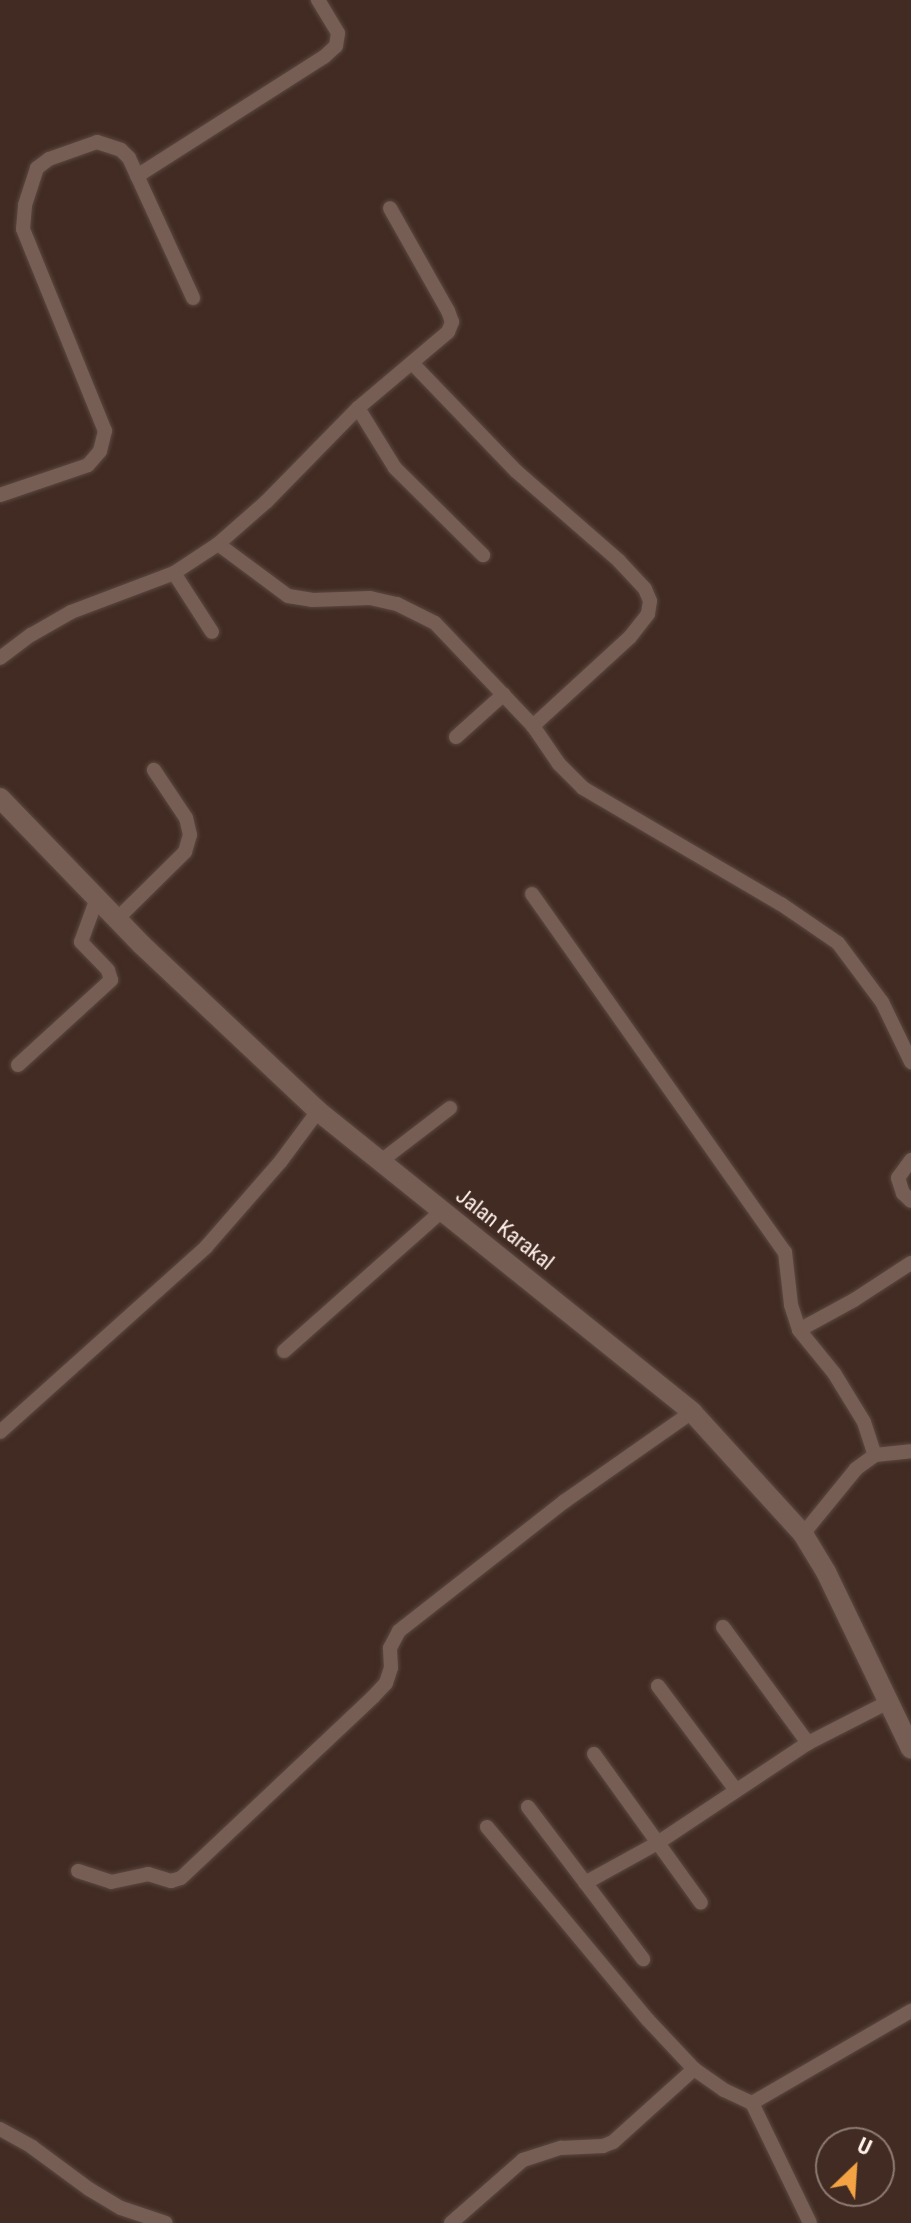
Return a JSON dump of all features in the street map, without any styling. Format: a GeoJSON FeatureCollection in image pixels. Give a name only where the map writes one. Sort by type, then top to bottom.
{"type":"FeatureCollection","features":[{"type":"Feature","properties":{"kind":"main road","name":"Jalan Karakal"},"geometry":{"type":"LineString","coordinates":[[4,810],[318,1111],[692,1412],[803,1534],[890,1701],[911,1749]]}},
{"type":"Feature","properties":{"kind":"street"},"geometry":{"type":"LineString","coordinates":[[137,176],[336,46],[338,33],[318,0]]}},
{"type":"Feature","properties":{"kind":"street"},"geometry":{"type":"LineString","coordinates":[[0,495],[88,465],[100,451],[105,431],[23,229],[29,186],[37,168],[49,159],[97,142],[121,150],[137,176],[193,298]]}},
{"type":"Feature","properties":{"kind":"street"},"geometry":{"type":"LineString","coordinates":[[0,658],[31,635],[71,612],[174,573],[218,544],[266,502],[358,408],[448,332],[452,322],[390,208]]}},
{"type":"Feature","properties":{"kind":"street"},"geometry":{"type":"LineString","coordinates":[[413,364],[516,471],[619,561],[645,589],[650,601],[648,614],[630,637],[533,726]]}},
{"type":"Feature","properties":{"kind":"street"},"geometry":{"type":"LineString","coordinates":[[358,408],[395,468],[483,555]]}},
{"type":"Feature","properties":{"kind":"street"},"geometry":{"type":"LineString","coordinates":[[218,544],[288,596],[312,600],[370,598],[397,604],[435,623],[533,726],[559,764],[583,788],[781,904],[838,943],[882,1002],[911,1062]]}},
{"type":"Feature","properties":{"kind":"street"},"geometry":{"type":"LineString","coordinates":[[174,573],[212,632]]}},
{"type":"Feature","properties":{"kind":"street"},"geometry":{"type":"LineString","coordinates":[[456,737],[504,694]]}},
{"type":"Feature","properties":{"kind":"street"},"geometry":{"type":"LineString","coordinates":[[118,918],[185,852],[190,835],[186,818],[154,770]]}},
{"type":"Feature","properties":{"kind":"street"},"geometry":{"type":"LineString","coordinates":[[532,894],[785,1252],[791,1305],[799,1330],[834,1373],[864,1422],[875,1455]]}},
{"type":"Feature","properties":{"kind":"street"},"geometry":{"type":"LineString","coordinates":[[18,1065],[111,980],[108,970],[81,942],[97,898]]}},
{"type":"Feature","properties":{"kind":"street"},"geometry":{"type":"LineString","coordinates":[[381,1161],[450,1108]]}},
{"type":"Feature","properties":{"kind":"street"},"geometry":{"type":"LineString","coordinates":[[0,1432],[206,1247],[318,1111]]}},
{"type":"Feature","properties":{"kind":"street"},"geometry":{"type":"LineString","coordinates":[[911,1160],[898,1178],[903,1193],[911,1201]]}},
{"type":"Feature","properties":{"kind":"street"},"geometry":{"type":"LineString","coordinates":[[284,1351],[443,1210]]}},
{"type":"Feature","properties":{"kind":"street"},"geometry":{"type":"LineString","coordinates":[[799,1330],[854,1300],[911,1263]]}},
{"type":"Feature","properties":{"kind":"street"},"geometry":{"type":"LineString","coordinates":[[78,1871],[111,1882],[148,1874],[171,1881],[181,1878],[386,1683],[391,1668],[390,1648],[399,1631],[565,1501],[692,1412]]}},
{"type":"Feature","properties":{"kind":"street"},"geometry":{"type":"LineString","coordinates":[[803,1534],[856,1469],[875,1455],[911,1451]]}},
{"type":"Feature","properties":{"kind":"street"},"geometry":{"type":"LineString","coordinates":[[723,1627],[808,1743]]}},
{"type":"Feature","properties":{"kind":"street"},"geometry":{"type":"LineString","coordinates":[[658,1686],[735,1789]]}},
{"type":"Feature","properties":{"kind":"street"},"geometry":{"type":"LineString","coordinates":[[585,1883],[656,1844],[808,1743],[890,1701]]}},
{"type":"Feature","properties":{"kind":"street"},"geometry":{"type":"LineString","coordinates":[[594,1754],[701,1903]]}},
{"type":"Feature","properties":{"kind":"street"},"geometry":{"type":"LineString","coordinates":[[528,1807],[643,1959]]}},
{"type":"Feature","properties":{"kind":"street"},"geometry":{"type":"LineString","coordinates":[[487,1827],[648,2020],[694,2069],[724,2090],[752,2103],[810,2223]]}},
{"type":"Feature","properties":{"kind":"street"},"geometry":{"type":"LineString","coordinates":[[752,2103],[911,2011]]}},
{"type":"Feature","properties":{"kind":"street"},"geometry":{"type":"LineString","coordinates":[[451,2223],[523,2160],[561,2148],[603,2146],[613,2142],[694,2069]]}},
{"type":"Feature","properties":{"kind":"street"},"geometry":{"type":"LineString","coordinates":[[0,2129],[32,2147],[121,2208],[166,2223]]}}]}
